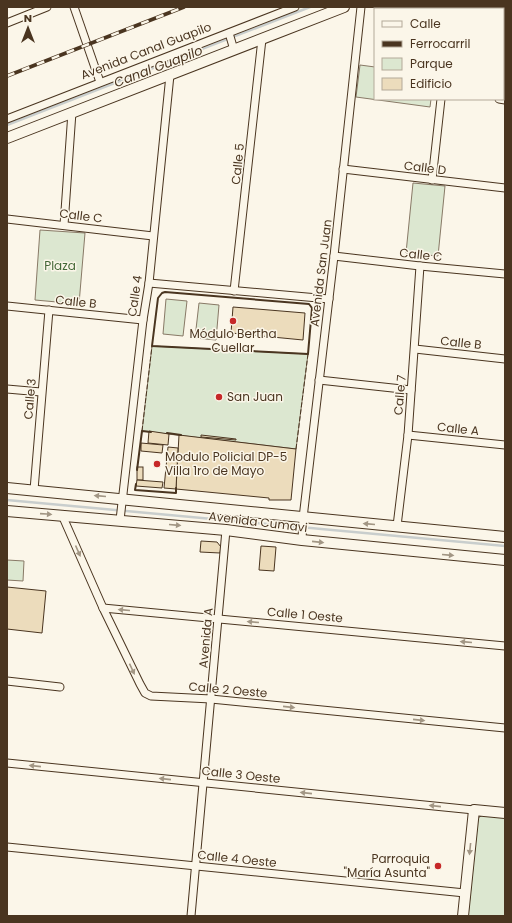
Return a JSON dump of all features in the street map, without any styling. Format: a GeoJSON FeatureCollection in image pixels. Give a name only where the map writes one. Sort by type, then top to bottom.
{"type":"FeatureCollection","features":[{"type":"Feature","properties":{"kind":"main road"},"geometry":{"type":"LineString","coordinates":[[7,138],[233,48],[262,39],[344,7]]}},
{"type":"Feature","properties":{"kind":"main road","name":"Avenida Cumavi"},"geometry":{"type":"LineString","coordinates":[[7,488],[303,521],[397,526],[423,530],[505,537]]}},
{"type":"Feature","properties":{"kind":"main road","name":"Avenida Cumavi"},"geometry":{"type":"LineString","coordinates":[[7,511],[120,517],[505,560]]}},
{"type":"Feature","properties":{"kind":"main road"},"geometry":{"type":"LineString","coordinates":[[463,916],[474,810],[505,813]]}},
{"type":"Feature","properties":{"kind":"street"},"geometry":{"type":"LineString","coordinates":[[7,23],[47,7]]}},
{"type":"Feature","properties":{"kind":"street"},"geometry":{"type":"LineString","coordinates":[[74,7],[100,82]]}},
{"type":"Feature","properties":{"kind":"street","name":"Avenida Canal Guapilo"},"geometry":{"type":"LineString","coordinates":[[7,119],[100,82],[229,35],[295,7]]}},
{"type":"Feature","properties":{"kind":"street","name":"Avenida San Juan"},"geometry":{"type":"LineString","coordinates":[[302,538],[361,7]]}},
{"type":"Feature","properties":{"kind":"street"},"geometry":{"type":"LineString","coordinates":[[229,35],[233,48]]}},
{"type":"Feature","properties":{"kind":"street","name":"Calle 5"},"geometry":{"type":"LineString","coordinates":[[234,291],[262,39]]}},
{"type":"Feature","properties":{"kind":"street","name":"Calle 4"},"geometry":{"type":"LineString","coordinates":[[120,517],[143,320],[149,283],[170,74]]}},
{"type":"Feature","properties":{"kind":"street"},"geometry":{"type":"LineString","coordinates":[[432,180],[441,100]]}},
{"type":"Feature","properties":{"kind":"street"},"geometry":{"type":"LineString","coordinates":[[64,225],[72,112]]}},
{"type":"Feature","properties":{"kind":"street","name":"Calle D"},"geometry":{"type":"LineString","coordinates":[[343,169],[505,188]]}},
{"type":"Feature","properties":{"kind":"street","name":"Calle C"},"geometry":{"type":"LineString","coordinates":[[7,219],[153,236]]}},
{"type":"Feature","properties":{"kind":"street","name":"Calle C"},"geometry":{"type":"LineString","coordinates":[[334,256],[505,274]]}},
{"type":"Feature","properties":{"kind":"street","name":"Calle 7"},"geometry":{"type":"LineString","coordinates":[[397,526],[412,390],[420,266]]}},
{"type":"Feature","properties":{"kind":"street"},"geometry":{"type":"LineString","coordinates":[[149,283],[329,299]]}},
{"type":"Feature","properties":{"kind":"street","name":"Calle B"},"geometry":{"type":"LineString","coordinates":[[7,306],[143,320]]}},
{"type":"Feature","properties":{"kind":"street","name":"Calle 3"},"geometry":{"type":"LineString","coordinates":[[34,490],[49,310]]}},
{"type":"Feature","properties":{"kind":"street","name":"Calle B"},"geometry":{"type":"LineString","coordinates":[[414,349],[505,359]]}},
{"type":"Feature","properties":{"kind":"street"},"geometry":{"type":"LineString","coordinates":[[319,380],[412,390]]}},
{"type":"Feature","properties":{"kind":"street"},"geometry":{"type":"LineString","coordinates":[[7,389],[41,392]]}},
{"type":"Feature","properties":{"kind":"street","name":"Calle A"},"geometry":{"type":"LineString","coordinates":[[408,435],[505,445]]}},
{"type":"Feature","properties":{"kind":"street","name":"Calle 2 Oeste"},"geometry":{"type":"LineString","coordinates":[[62,515],[103,608],[140,684],[145,693],[151,696],[211,699],[505,728]]}},
{"type":"Feature","properties":{"kind":"street","name":"Avenida A"},"geometry":{"type":"LineString","coordinates":[[191,916],[226,530]]}},
{"type":"Feature","properties":{"kind":"street","name":"Calle 1 Oeste"},"geometry":{"type":"LineString","coordinates":[[103,608],[505,646]]}},
{"type":"Feature","properties":{"kind":"street"},"geometry":{"type":"LineString","coordinates":[[7,681],[60,687]]}},
{"type":"Feature","properties":{"kind":"street","name":"Calle 3 Oeste"},"geometry":{"type":"LineString","coordinates":[[7,763],[474,810]]}},
{"type":"Feature","properties":{"kind":"street","name":"Calle 4 Oeste"},"geometry":{"type":"LineString","coordinates":[[7,847],[465,893]]}},
{"type":"Feature","properties":{"kind":"green space"},"geometry":{"type":"Polygon","coordinates":[[[360,65],[374,67],[374,99],[356,97],[360,65]]]}},
{"type":"Feature","properties":{"kind":"green space"},"geometry":{"type":"Polygon","coordinates":[[[378,100],[431,100],[430,107],[378,100]]]}},
{"type":"Feature","properties":{"kind":"green space"},"geometry":{"type":"Polygon","coordinates":[[[413,183],[445,186],[438,256],[406,253],[413,183]]]}},
{"type":"Feature","properties":{"kind":"green space","name":"Plaza"},"geometry":{"type":"Polygon","coordinates":[[[40,230],[85,233],[79,304],[35,300],[40,230]]]}},
{"type":"Feature","properties":{"kind":"green space"},"geometry":{"type":"Polygon","coordinates":[[[166,299],[187,301],[183,336],[163,334],[166,299]]]}},
{"type":"Feature","properties":{"kind":"green space"},"geometry":{"type":"Polygon","coordinates":[[[199,303],[219,305],[216,340],[195,338],[199,303]]]}},
{"type":"Feature","properties":{"kind":"green space","name":"San Juan"},"geometry":{"type":"Polygon","coordinates":[[[152,346],[308,354],[296,449],[142,431],[152,346]]]}},
{"type":"Feature","properties":{"kind":"green space"},"geometry":{"type":"Polygon","coordinates":[[[7,560],[24,561],[23,581],[7,580],[7,560]]]}},
{"type":"Feature","properties":{"kind":"green space"},"geometry":{"type":"Polygon","coordinates":[[[483,815],[505,817],[505,916],[468,916],[478,818],[483,815]]]}},
{"type":"Feature","properties":{"kind":"building"},"geometry":{"type":"Polygon","coordinates":[[[233,307],[305,313],[303,340],[231,333],[233,307]]]}},
{"type":"Feature","properties":{"kind":"building"},"geometry":{"type":"Polygon","coordinates":[[[149,431],[169,434],[168,445],[148,443],[149,431]]]}},
{"type":"Feature","properties":{"kind":"building"},"geometry":{"type":"Polygon","coordinates":[[[179,435],[296,449],[291,500],[269,500],[269,498],[176,489],[179,435]]]}},
{"type":"Feature","properties":{"kind":"building"},"geometry":{"type":"Polygon","coordinates":[[[201,435],[236,439],[236,440],[201,437],[201,435]]]}},
{"type":"Feature","properties":{"kind":"building"},"geometry":{"type":"Polygon","coordinates":[[[141,443],[163,445],[162,453],[141,451],[141,443]]]}},
{"type":"Feature","properties":{"kind":"building"},"geometry":{"type":"Polygon","coordinates":[[[168,447],[178,448],[176,489],[164,488],[168,447]]]}},
{"type":"Feature","properties":{"kind":"building"},"geometry":{"type":"Polygon","coordinates":[[[137,467],[143,467],[143,480],[137,480],[137,467]]]}},
{"type":"Feature","properties":{"kind":"building"},"geometry":{"type":"Polygon","coordinates":[[[137,480],[163,482],[162,488],[136,486],[137,480]]]}},
{"type":"Feature","properties":{"kind":"building"},"geometry":{"type":"Polygon","coordinates":[[[201,541],[217,542],[221,547],[220,553],[200,552],[201,541]]]}},
{"type":"Feature","properties":{"kind":"building"},"geometry":{"type":"Polygon","coordinates":[[[261,546],[276,547],[274,571],[259,570],[261,546]]]}},
{"type":"Feature","properties":{"kind":"building"},"geometry":{"type":"Polygon","coordinates":[[[7,587],[46,591],[42,633],[7,629],[7,587]]]}},
{"type":"Feature","properties":{"kind":"waterway","name":"Canal Guapilo"},"geometry":{"type":"LineString","coordinates":[[7,125],[310,7]]}},
{"type":"Feature","properties":{"kind":"waterway"},"geometry":{"type":"LineString","coordinates":[[7,500],[505,546]]}},
{"type":"Feature","properties":{"kind":"railway"},"geometry":{"type":"LineString","coordinates":[[7,76],[184,7]]}},
{"type":"Feature","properties":{"kind":"fence"},"geometry":{"type":"LineString","coordinates":[[142,431],[152,346]]}},
{"type":"Feature","properties":{"kind":"fence"},"geometry":{"type":"LineString","coordinates":[[296,449],[308,354]]}},
{"type":"Feature","properties":{"kind":"wall"},"geometry":{"type":"LineString","coordinates":[[165,292],[309,304],[312,308],[308,354],[152,346],[158,298],[165,292]]}},
{"type":"Feature","properties":{"kind":"wall"},"geometry":{"type":"LineString","coordinates":[[137,470],[142,431],[151,432]]}},
{"type":"Feature","properties":{"kind":"wall"},"geometry":{"type":"LineString","coordinates":[[167,433],[181,435]]}},
{"type":"Feature","properties":{"kind":"wall"},"geometry":{"type":"LineString","coordinates":[[136,484],[135,490],[176,493],[176,488]]}},
{"type":"Feature","properties":{"kind":"place","name":"Módulo Bertha Cuellar"},"geometry":{"type":"Point","coordinates":[233,321]}},
{"type":"Feature","properties":{"kind":"place","name":"San Juan"},"geometry":{"type":"Point","coordinates":[219,397]}},
{"type":"Feature","properties":{"kind":"place","name":"Modulo Policial DP-5 Villa 1ro de Mayo"},"geometry":{"type":"Point","coordinates":[157,464]}},
{"type":"Feature","properties":{"kind":"place","name":"Parroquia \"María Asunta\""},"geometry":{"type":"Point","coordinates":[438,866]}}]}
